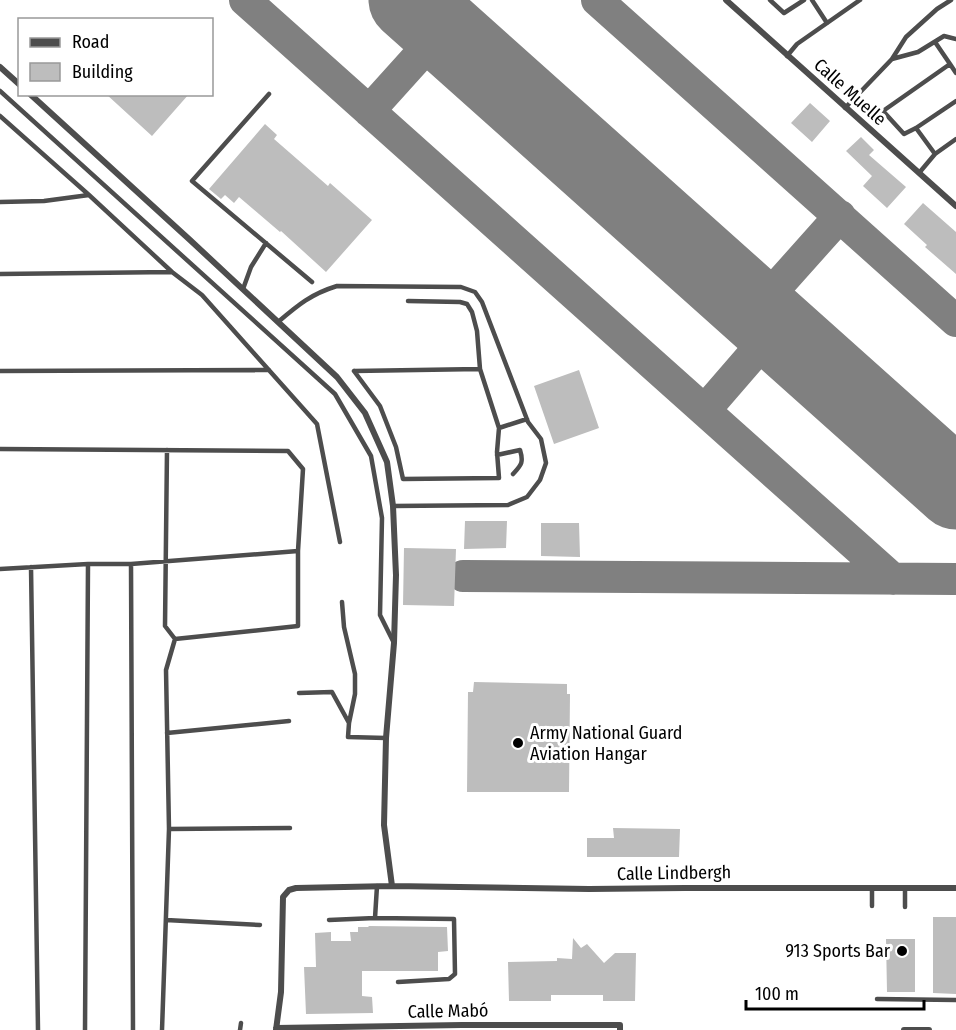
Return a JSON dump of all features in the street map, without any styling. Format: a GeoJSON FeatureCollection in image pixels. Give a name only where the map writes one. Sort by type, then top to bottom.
{"type":"FeatureCollection","features":[{"type":"Feature","properties":{"kind":"street","name":"Calle Muelle"},"geometry":{"type":"LineString","coordinates":[[726,0],[956,206]]}},
{"type":"Feature","properties":{"kind":"street"},"geometry":{"type":"LineString","coordinates":[[0,67],[18,83]]}},
{"type":"Feature","properties":{"kind":"street"},"geometry":{"type":"LineString","coordinates":[[32,96],[337,377],[364,413],[387,462],[393,506],[396,575],[394,643],[386,738],[384,825],[392,886]]}},
{"type":"Feature","properties":{"kind":"street","name":"Calle Lindbergh"},"geometry":{"type":"LineString","coordinates":[[276,1029],[281,992],[283,897],[289,890],[296,888],[377,886],[589,889],[956,888]]}},
{"type":"Feature","properties":{"kind":"street","name":"Calle Mabó"},"geometry":{"type":"LineString","coordinates":[[276,1029],[462,1025],[620,1027]]}},
{"type":"Feature","properties":{"kind":"street"},"geometry":{"type":"LineString","coordinates":[[904,1030],[926,1030]]}},
{"type":"Feature","properties":{"kind":"lane"},"geometry":{"type":"LineString","coordinates":[[770,0],[784,13],[804,0]]}},
{"type":"Feature","properties":{"kind":"lane"},"geometry":{"type":"LineString","coordinates":[[812,0],[827,23]]}},
{"type":"Feature","properties":{"kind":"lane"},"geometry":{"type":"LineString","coordinates":[[787,56],[797,44],[860,0]]}},
{"type":"Feature","properties":{"kind":"lane"},"geometry":{"type":"LineString","coordinates":[[845,108],[892,59],[906,37],[951,0]]}},
{"type":"Feature","properties":{"kind":"lane"},"geometry":{"type":"LineString","coordinates":[[892,59],[918,52],[944,36],[956,39]]}},
{"type":"Feature","properties":{"kind":"lane"},"geometry":{"type":"LineString","coordinates":[[935,42],[956,73]]}},
{"type":"Feature","properties":{"kind":"lane"},"geometry":{"type":"LineString","coordinates":[[950,64],[883,111],[904,134],[956,101]]}},
{"type":"Feature","properties":{"kind":"lane"},"geometry":{"type":"LineString","coordinates":[[0,91],[335,394],[371,456],[382,518],[380,615],[394,643]]}},
{"type":"Feature","properties":{"kind":"lane"},"geometry":{"type":"LineString","coordinates":[[269,94],[192,181],[312,282]]}},
{"type":"Feature","properties":{"kind":"lane"},"geometry":{"type":"LineString","coordinates":[[0,116],[172,272],[202,295],[317,424],[340,542]]}},
{"type":"Feature","properties":{"kind":"lane"},"geometry":{"type":"LineString","coordinates":[[916,128],[935,154]]}},
{"type":"Feature","properties":{"kind":"lane"},"geometry":{"type":"LineString","coordinates":[[919,173],[935,154],[956,139]]}},
{"type":"Feature","properties":{"kind":"lane"},"geometry":{"type":"LineString","coordinates":[[0,202],[44,201],[89,195]]}},
{"type":"Feature","properties":{"kind":"lane"},"geometry":{"type":"LineString","coordinates":[[243,289],[250,267],[266,243]]}},
{"type":"Feature","properties":{"kind":"lane"},"geometry":{"type":"LineString","coordinates":[[0,274],[172,272]]}},
{"type":"Feature","properties":{"kind":"lane"},"geometry":{"type":"LineString","coordinates":[[278,322],[304,300],[337,286],[461,287],[474,292],[483,302],[528,422],[541,439],[546,463],[540,480],[527,497],[508,506],[393,506]]}},
{"type":"Feature","properties":{"kind":"lane"},"geometry":{"type":"LineString","coordinates":[[408,301],[460,302],[467,304],[472,312],[477,331],[480,369],[499,428],[497,455],[499,478],[403,479],[396,447],[380,406],[354,371],[480,369]]}},
{"type":"Feature","properties":{"kind":"lane"},"geometry":{"type":"LineString","coordinates":[[0,371],[269,370]]}},
{"type":"Feature","properties":{"kind":"lane"},"geometry":{"type":"LineString","coordinates":[[499,428],[527,418]]}},
{"type":"Feature","properties":{"kind":"lane"},"geometry":{"type":"LineString","coordinates":[[0,449],[288,452],[303,469],[298,550],[298,626],[175,639]]}},
{"type":"Feature","properties":{"kind":"lane"},"geometry":{"type":"LineString","coordinates":[[168,450],[165,626],[175,639]]}},
{"type":"Feature","properties":{"kind":"lane"},"geometry":{"type":"LineString","coordinates":[[497,455],[520,450],[523,459],[513,474]]}},
{"type":"Feature","properties":{"kind":"lane"},"geometry":{"type":"LineString","coordinates":[[0,569],[131,564],[298,550]]}},
{"type":"Feature","properties":{"kind":"lane"},"geometry":{"type":"LineString","coordinates":[[85,1030],[88,564]]}},
{"type":"Feature","properties":{"kind":"lane"},"geometry":{"type":"LineString","coordinates":[[131,564],[133,1030]]}},
{"type":"Feature","properties":{"kind":"lane"},"geometry":{"type":"LineString","coordinates":[[31,567],[38,1030]]}},
{"type":"Feature","properties":{"kind":"lane"},"geometry":{"type":"LineString","coordinates":[[342,602],[344,627],[355,674],[355,694],[348,737],[386,738]]}},
{"type":"Feature","properties":{"kind":"lane"},"geometry":{"type":"LineString","coordinates":[[162,1030],[169,829],[166,670],[175,639]]}},
{"type":"Feature","properties":{"kind":"lane"},"geometry":{"type":"LineString","coordinates":[[299,693],[332,692],[349,723]]}},
{"type":"Feature","properties":{"kind":"lane"},"geometry":{"type":"LineString","coordinates":[[167,733],[289,721]]}},
{"type":"Feature","properties":{"kind":"lane"},"geometry":{"type":"LineString","coordinates":[[169,829],[290,828]]}},
{"type":"Feature","properties":{"kind":"lane"},"geometry":{"type":"LineString","coordinates":[[375,918],[377,886]]}},
{"type":"Feature","properties":{"kind":"lane"},"geometry":{"type":"LineString","coordinates":[[872,888],[872,906]]}},
{"type":"Feature","properties":{"kind":"lane"},"geometry":{"type":"LineString","coordinates":[[905,888],[905,907]]}},
{"type":"Feature","properties":{"kind":"lane"},"geometry":{"type":"LineString","coordinates":[[329,920],[454,919],[455,974],[449,979],[398,982]]}},
{"type":"Feature","properties":{"kind":"lane"},"geometry":{"type":"LineString","coordinates":[[166,920],[260,925]]}},
{"type":"Feature","properties":{"kind":"lane"},"geometry":{"type":"LineString","coordinates":[[877,999],[956,1000]]}},
{"type":"Feature","properties":{"kind":"lane"},"geometry":{"type":"LineString","coordinates":[[240,1030],[241,1023]]}},
{"type":"Feature","properties":{"kind":"building"},"geometry":{"type":"Polygon","coordinates":[[[108,96],[187,96],[152,136],[108,96]]]}},
{"type":"Feature","properties":{"kind":"building"},"geometry":{"type":"Polygon","coordinates":[[[810,103],[830,121],[812,142],[791,123],[810,103]]]}},
{"type":"Feature","properties":{"kind":"building"},"geometry":{"type":"Polygon","coordinates":[[[265,124],[277,135],[274,139],[328,186],[330,183],[372,220],[326,272],[239,197],[234,203],[225,195],[221,199],[209,189],[265,124]]]}},
{"type":"Feature","properties":{"kind":"building"},"geometry":{"type":"Polygon","coordinates":[[[861,137],[874,150],[869,155],[906,187],[887,208],[863,186],[872,176],[846,151],[861,137]]]}},
{"type":"Feature","properties":{"kind":"building"},"geometry":{"type":"Polygon","coordinates":[[[923,203],[956,232],[956,274],[925,247],[927,245],[904,224],[923,203]]]}},
{"type":"Feature","properties":{"kind":"building"},"geometry":{"type":"Polygon","coordinates":[[[579,370],[599,428],[554,444],[534,386],[579,370]]]}},
{"type":"Feature","properties":{"kind":"building"},"geometry":{"type":"Polygon","coordinates":[[[465,521],[507,521],[506,548],[464,549],[465,521]]]}},
{"type":"Feature","properties":{"kind":"building"},"geometry":{"type":"Polygon","coordinates":[[[541,523],[579,523],[580,557],[541,556],[541,523]]]}},
{"type":"Feature","properties":{"kind":"building"},"geometry":{"type":"Polygon","coordinates":[[[404,548],[456,549],[454,606],[403,605],[404,548]]]}},
{"type":"Feature","properties":{"kind":"building","name":"Army National Guard Aviation Hangar"},"geometry":{"type":"Polygon","coordinates":[[[474,682],[567,684],[567,694],[570,694],[569,792],[467,792],[468,692],[473,692],[474,682]]]}},
{"type":"Feature","properties":{"kind":"building"},"geometry":{"type":"Polygon","coordinates":[[[613,828],[680,829],[679,857],[587,857],[587,838],[614,838],[613,828]]]}},
{"type":"Feature","properties":{"kind":"building"},"geometry":{"type":"Polygon","coordinates":[[[933,917],[956,917],[956,994],[933,993],[933,917]]]}},
{"type":"Feature","properties":{"kind":"building"},"geometry":{"type":"Polygon","coordinates":[[[358,927],[447,927],[448,951],[438,952],[438,971],[362,971],[362,996],[372,997],[373,1013],[306,1014],[304,967],[316,967],[315,933],[331,932],[331,941],[351,941],[350,932],[358,932],[358,927]]]}},
{"type":"Feature","properties":{"kind":"building"},"geometry":{"type":"Polygon","coordinates":[[[573,938],[581,948],[587,944],[604,963],[615,953],[636,953],[635,1001],[603,1001],[603,995],[551,995],[551,1001],[509,1001],[508,962],[572,959],[573,938]]]}},
{"type":"Feature","properties":{"kind":"building"},"geometry":{"type":"Polygon","coordinates":[[[886,939],[915,939],[915,992],[887,992],[886,939]]]}},
{"type":"Feature","properties":{"kind":"taxiway"},"geometry":{"type":"LineString","coordinates":[[245,0],[893,579]]}},
{"type":"Feature","properties":{"kind":"taxiway"},"geometry":{"type":"LineString","coordinates":[[597,0],[956,321]]}},
{"type":"Feature","properties":{"kind":"taxiway"},"geometry":{"type":"LineString","coordinates":[[369,111],[442,30]]}},
{"type":"Feature","properties":{"kind":"taxiway"},"geometry":{"type":"LineString","coordinates":[[756,310],[840,216]]}},
{"type":"Feature","properties":{"kind":"taxiway"},"geometry":{"type":"LineString","coordinates":[[705,410],[776,328]]}},
{"type":"Feature","properties":{"kind":"taxiway"},"geometry":{"type":"LineString","coordinates":[[463,576],[956,579]]}},
{"type":"Feature","properties":{"kind":"runway"},"geometry":{"type":"LineString","coordinates":[[409,0],[956,489]]}},
{"type":"Feature","properties":{"kind":"place","name":"Army National Guard Aviation Hangar"},"geometry":{"type":"Point","coordinates":[518,743]}},
{"type":"Feature","properties":{"kind":"place","name":"913 Sports Bar"},"geometry":{"type":"Point","coordinates":[902,951]}}]}
